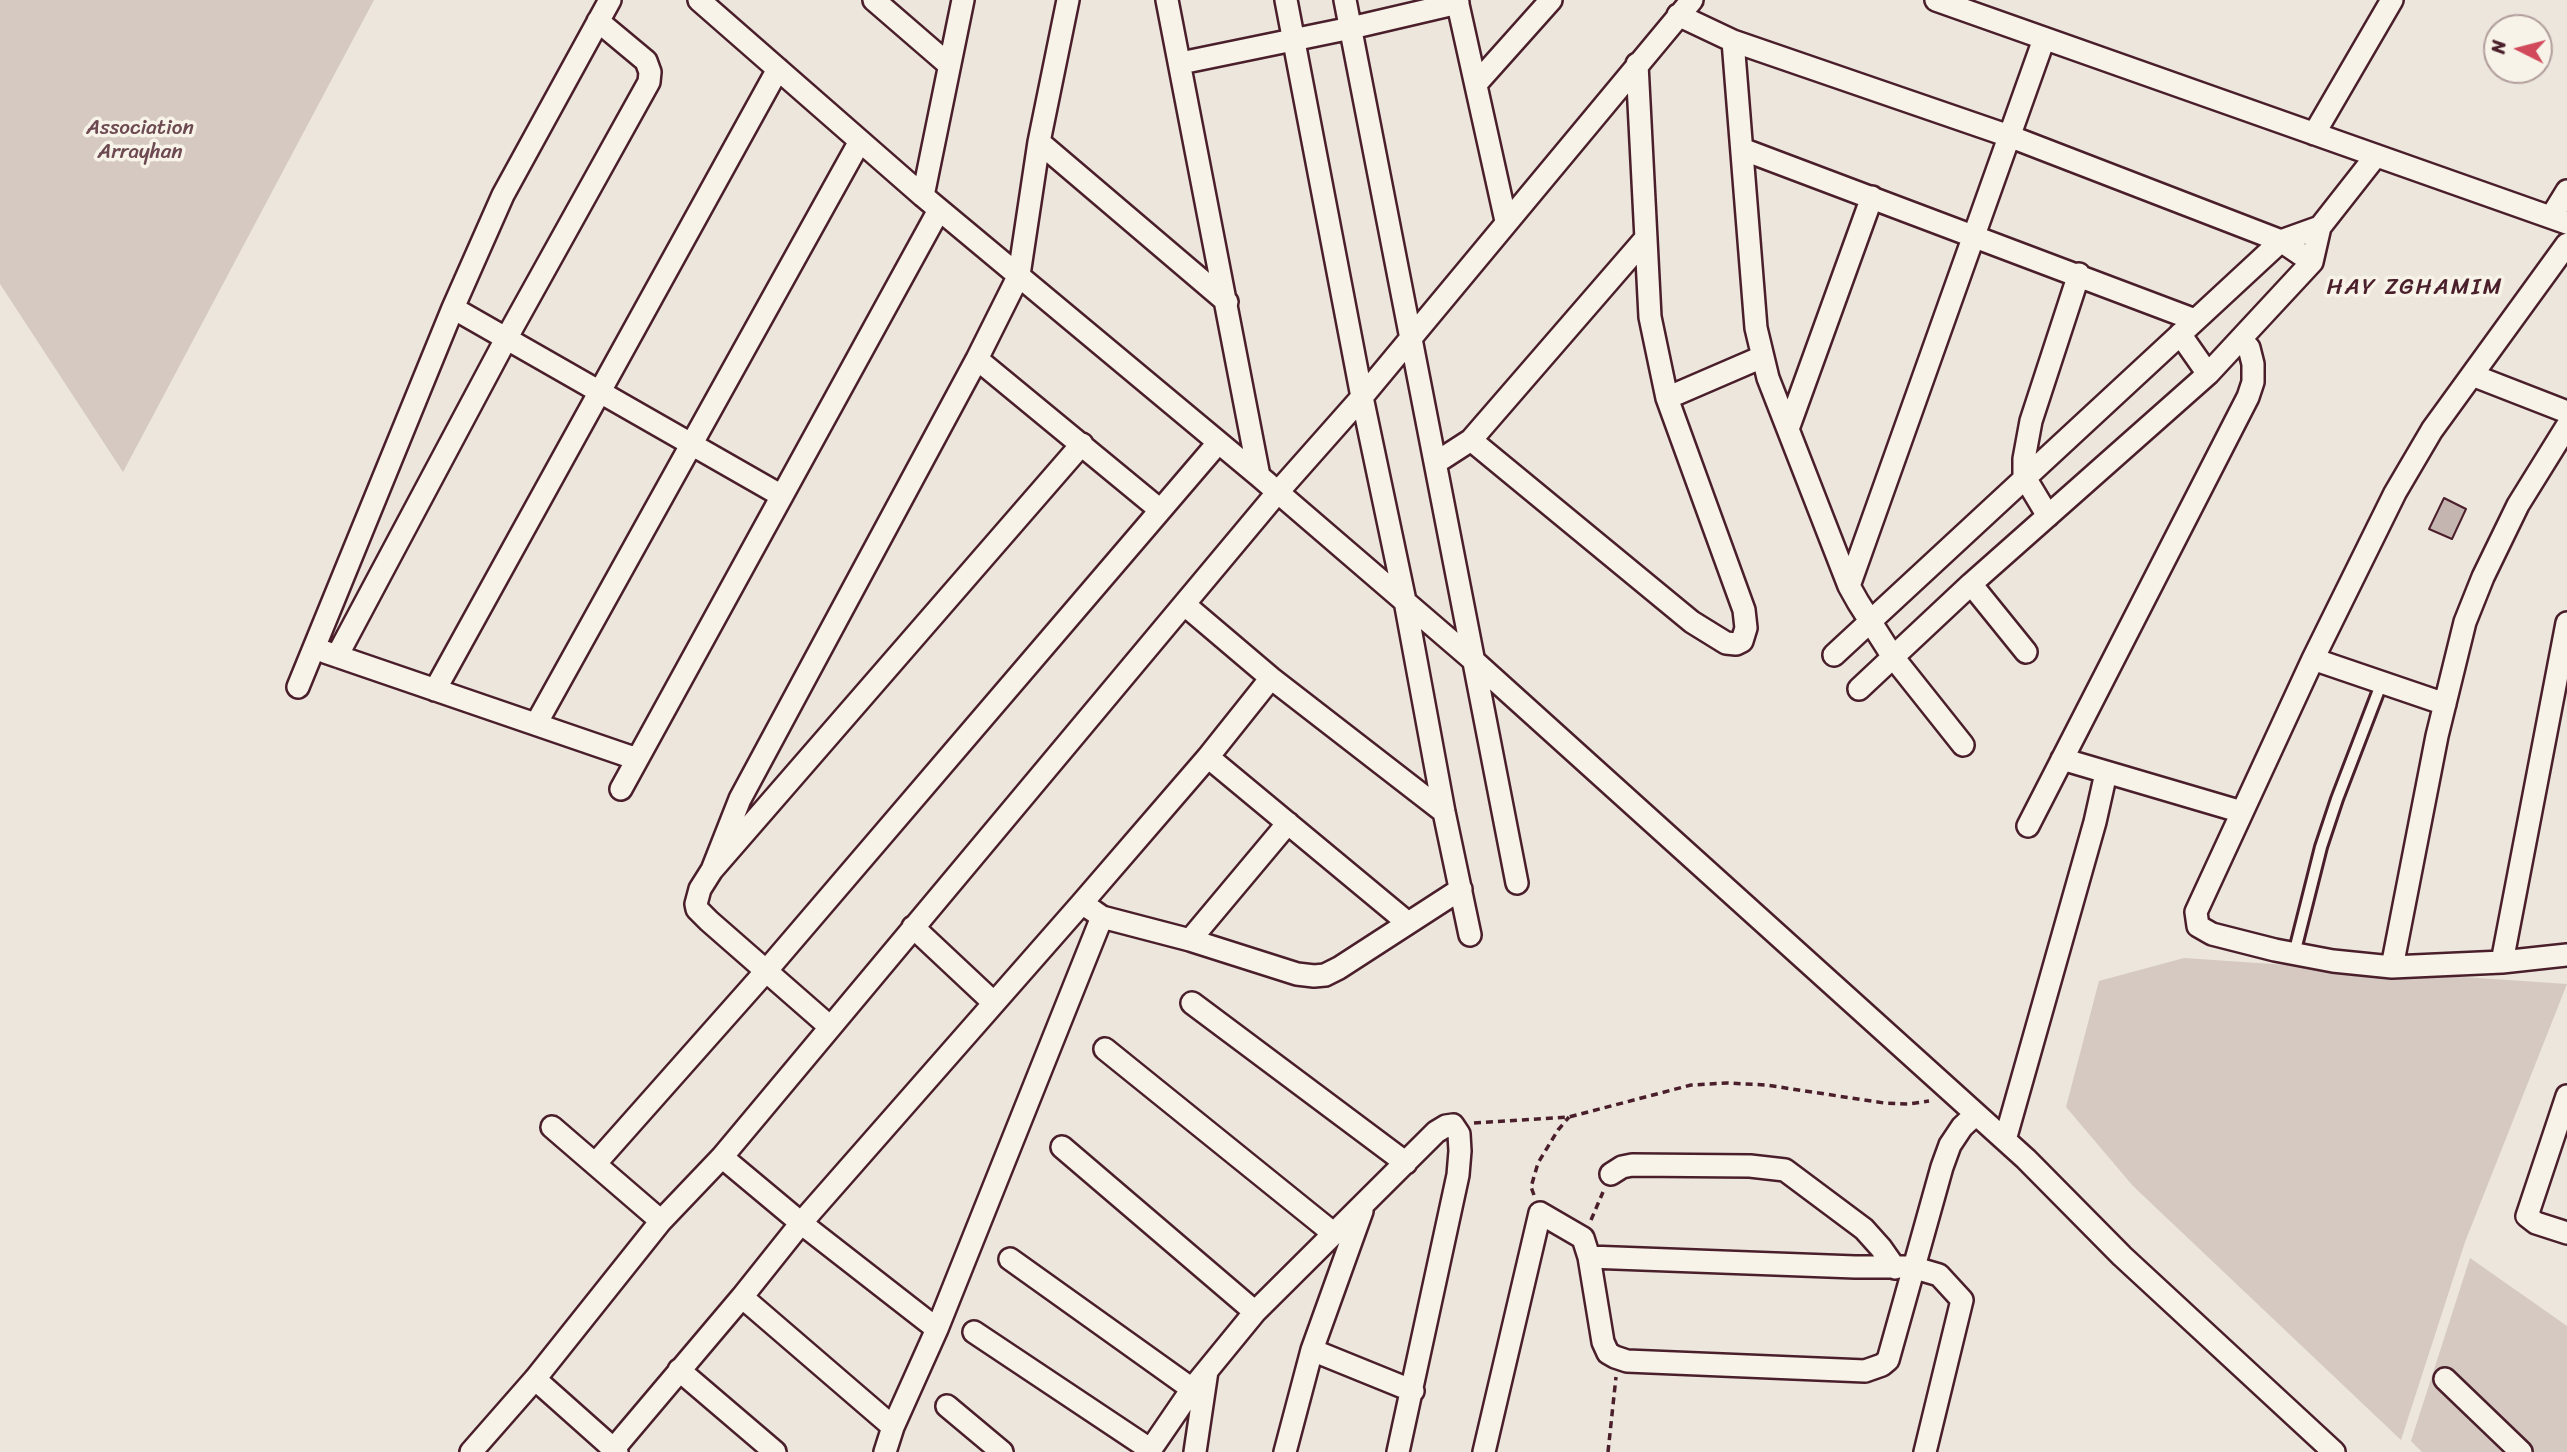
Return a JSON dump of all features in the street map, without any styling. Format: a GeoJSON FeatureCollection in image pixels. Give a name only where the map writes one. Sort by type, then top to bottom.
{"type":"FeatureCollection","features":[{"type":"Feature","properties":{"kind":"street"},"geometry":{"type":"LineString","coordinates":[[298,687],[453,308],[503,195],[610,0]]}},
{"type":"Feature","properties":{"kind":"street"},"geometry":{"type":"LineString","coordinates":[[699,0],[939,211],[1259,476],[1473,660],[2005,1140],[2122,1256],[2333,1452]]}},
{"type":"Feature","properties":{"kind":"street"},"geometry":{"type":"LineString","coordinates":[[874,0],[948,64]]}},
{"type":"Feature","properties":{"kind":"street"},"geometry":{"type":"LineString","coordinates":[[923,196],[962,0]]}},
{"type":"Feature","properties":{"kind":"street"},"geometry":{"type":"LineString","coordinates":[[829,1026],[698,909],[697,896],[712,870],[740,799],[977,359],[1019,275],[1039,142],[1068,0]]}},
{"type":"Feature","properties":{"kind":"street"},"geometry":{"type":"LineString","coordinates":[[1167,0],[1259,476]]}},
{"type":"Feature","properties":{"kind":"street"},"geometry":{"type":"LineString","coordinates":[[1286,0],[1470,935]]}},
{"type":"Feature","properties":{"kind":"street"},"geometry":{"type":"LineString","coordinates":[[1345,0],[1517,883]]}},
{"type":"Feature","properties":{"kind":"street"},"geometry":{"type":"LineString","coordinates":[[1476,85],[1551,0]]}},
{"type":"Feature","properties":{"kind":"street"},"geometry":{"type":"LineString","coordinates":[[1936,0],[2559,220],[2567,191]]}},
{"type":"Feature","properties":{"kind":"street"},"geometry":{"type":"LineString","coordinates":[[2314,135],[2392,0]]}},
{"type":"Feature","properties":{"kind":"street"},"geometry":{"type":"LineString","coordinates":[[1181,63],[1351,28],[1457,1],[1506,221]]}},
{"type":"Feature","properties":{"kind":"street"},"geometry":{"type":"LineString","coordinates":[[471,1452],[535,1379],[661,1221],[722,1157],[1277,493],[1362,397],[1685,8],[1734,41],[2009,136],[2281,241],[2312,262]]}},
{"type":"Feature","properties":{"kind":"street"},"geometry":{"type":"LineString","coordinates":[[337,656],[506,339],[649,82],[650,72],[646,61],[598,21]]}},
{"type":"Feature","properties":{"kind":"street"},"geometry":{"type":"LineString","coordinates":[[1849,586],[2044,39]]}},
{"type":"Feature","properties":{"kind":"street"},"geometry":{"type":"LineString","coordinates":[[1734,41],[1756,328],[1762,357],[1849,586],[1893,657],[1964,745]]}},
{"type":"Feature","properties":{"kind":"street"},"geometry":{"type":"LineString","coordinates":[[1471,440],[1692,622],[1726,643],[1736,644],[1745,636],[1744,610],[1667,398],[1650,317],[1637,64]]}},
{"type":"Feature","properties":{"kind":"street"},"geometry":{"type":"LineString","coordinates":[[435,690],[778,69]]}},
{"type":"Feature","properties":{"kind":"street"},"geometry":{"type":"LineString","coordinates":[[536,724],[860,141]]}},
{"type":"Feature","properties":{"kind":"street"},"geometry":{"type":"LineString","coordinates":[[1039,142],[1227,302]]}},
{"type":"Feature","properties":{"kind":"street"},"geometry":{"type":"LineString","coordinates":[[1742,149],[2079,274],[2188,327],[2208,374]]}},
{"type":"Feature","properties":{"kind":"street"},"geometry":{"type":"LineString","coordinates":[[1859,689],[1971,584],[2208,374],[2312,262],[2320,226],[2375,157]]}},
{"type":"Feature","properties":{"kind":"street"},"geometry":{"type":"LineString","coordinates":[[1788,429],[1872,197]]}},
{"type":"Feature","properties":{"kind":"street"},"geometry":{"type":"LineString","coordinates":[[621,789],[939,211]]}},
{"type":"Feature","properties":{"kind":"street"},"geometry":{"type":"LineString","coordinates":[[1834,655],[2024,476],[2281,241],[2320,226]]}},
{"type":"Feature","properties":{"kind":"street"},"geometry":{"type":"LineString","coordinates":[[1437,462],[1471,440],[1646,238]]}},
{"type":"Feature","properties":{"kind":"street"},"geometry":{"type":"LineString","coordinates":[[2567,244],[2432,430],[2395,493],[2313,659],[2196,912],[2198,926],[2212,934],[2333,961],[2392,967],[2502,962],[2567,955]]}},
{"type":"Feature","properties":{"kind":"street"},"geometry":{"type":"LineString","coordinates":[[2048,516],[2024,476],[2024,459],[2031,421],[2079,274]]}},
{"type":"Feature","properties":{"kind":"street"},"geometry":{"type":"LineString","coordinates":[[453,308],[782,496]]}},
{"type":"Feature","properties":{"kind":"street"},"geometry":{"type":"LineString","coordinates":[[2028,826],[2248,397],[2253,382],[2253,364],[2249,348],[2241,339]]}},
{"type":"Feature","properties":{"kind":"street"},"geometry":{"type":"LineString","coordinates":[[1667,398],[1762,357]]}},
{"type":"Feature","properties":{"kind":"street"},"geometry":{"type":"LineString","coordinates":[[977,359],[1159,509]]}},
{"type":"Feature","properties":{"kind":"street"},"geometry":{"type":"LineString","coordinates":[[2472,375],[2567,412]]}},
{"type":"Feature","properties":{"kind":"street"},"geometry":{"type":"LineString","coordinates":[[2392,967],[2445,704],[2465,622],[2483,577],[2518,505],[2567,426]]}},
{"type":"Feature","properties":{"kind":"street"},"geometry":{"type":"LineString","coordinates":[[595,1164],[766,970],[1218,443]]}},
{"type":"Feature","properties":{"kind":"street"},"geometry":{"type":"LineString","coordinates":[[712,870],[1082,444]]}},
{"type":"Feature","properties":{"kind":"street"},"geometry":{"type":"LineString","coordinates":[[354,550],[387,564]]}},
{"type":"Feature","properties":{"kind":"street"},"geometry":{"type":"LineString","coordinates":[[1971,584],[2026,652]]}},
{"type":"Feature","properties":{"kind":"street"},"geometry":{"type":"LineString","coordinates":[[1185,605],[1270,678],[1444,812]]}},
{"type":"Feature","properties":{"kind":"street"},"geometry":{"type":"LineString","coordinates":[[2502,962],[2562,672],[2567,623]]}},
{"type":"Feature","properties":{"kind":"street"},"geometry":{"type":"LineString","coordinates":[[313,648],[637,759]]}},
{"type":"Feature","properties":{"kind":"street"},"geometry":{"type":"LineString","coordinates":[[2313,659],[2445,704]]}},
{"type":"Feature","properties":{"kind":"street"},"geometry":{"type":"LineString","coordinates":[[535,1379],[614,1451],[801,1223],[1208,757],[1270,678]]}},
{"type":"Feature","properties":{"kind":"street"},"geometry":{"type":"LineString","coordinates":[[1208,757],[1408,923]]}},
{"type":"Feature","properties":{"kind":"street"},"geometry":{"type":"LineString","coordinates":[[2062,759],[2242,812]]}},
{"type":"Feature","properties":{"kind":"street"},"geometry":{"type":"LineString","coordinates":[[2005,1140],[2106,773]]}},
{"type":"Feature","properties":{"kind":"street"},"geometry":{"type":"LineString","coordinates":[[1190,940],[1288,823]]}},
{"type":"Feature","properties":{"kind":"street"},"geometry":{"type":"LineString","coordinates":[[1082,903],[1102,917],[1190,940],[1297,974],[1314,976],[1325,975],[1339,968],[1461,888]]}},
{"type":"Feature","properties":{"kind":"street"},"geometry":{"type":"LineString","coordinates":[[885,1452],[1102,917]]}},
{"type":"Feature","properties":{"kind":"street"},"geometry":{"type":"LineString","coordinates":[[913,927],[994,1003]]}},
{"type":"Feature","properties":{"kind":"street"},"geometry":{"type":"LineString","coordinates":[[1192,1003],[1406,1163]]}},
{"type":"Feature","properties":{"kind":"street"},"geometry":{"type":"LineString","coordinates":[[1105,1049],[1333,1233]]}},
{"type":"Feature","properties":{"kind":"street"},"geometry":{"type":"LineString","coordinates":[[2567,1096],[2561,1135],[2527,1216],[2536,1223],[2567,1233]]}},
{"type":"Feature","properties":{"kind":"street"},"geometry":{"type":"LineString","coordinates":[[1586,1248],[1603,1342],[1608,1353],[1618,1358],[1627,1361],[1865,1371],[1875,1368],[1888,1360],[1903,1267],[1950,1145],[1962,1127],[1976,1114]]}},
{"type":"Feature","properties":{"kind":"street"},"geometry":{"type":"LineString","coordinates":[[974,1332],[1150,1451],[1192,1389],[1255,1312],[1436,1132],[1453,1125],[1459,1134],[1458,1175],[1398,1452]]}},
{"type":"Feature","properties":{"kind":"street"},"geometry":{"type":"LineString","coordinates":[[551,1127],[661,1221]]}},
{"type":"Feature","properties":{"kind":"street"},"geometry":{"type":"LineString","coordinates":[[1062,1147],[1255,1312]]}},
{"type":"Feature","properties":{"kind":"street"},"geometry":{"type":"LineString","coordinates":[[722,1157],[801,1223],[937,1329]]}},
{"type":"Feature","properties":{"kind":"street"},"geometry":{"type":"LineString","coordinates":[[1611,1174],[1622,1167],[1632,1166],[1785,1170],[1864,1229],[1903,1267]]}},
{"type":"Feature","properties":{"kind":"street"},"geometry":{"type":"LineString","coordinates":[[1285,1452],[1312,1350],[1363,1207]]}},
{"type":"Feature","properties":{"kind":"street"},"geometry":{"type":"LineString","coordinates":[[1484,1452],[1540,1213],[1586,1248],[1903,1267],[1940,1275],[1962,1300],[1925,1452]]}},
{"type":"Feature","properties":{"kind":"street"},"geometry":{"type":"LineString","coordinates":[[1010,1259],[1192,1389]]}},
{"type":"Feature","properties":{"kind":"street"},"geometry":{"type":"LineString","coordinates":[[743,1297],[893,1427]]}},
{"type":"Feature","properties":{"kind":"street"},"geometry":{"type":"LineString","coordinates":[[1312,1350],[1413,1391]]}},
{"type":"Feature","properties":{"kind":"street"},"geometry":{"type":"LineString","coordinates":[[679,1370],[775,1452]]}},
{"type":"Feature","properties":{"kind":"street"},"geometry":{"type":"LineString","coordinates":[[1195,1452],[1207,1370]]}},
{"type":"Feature","properties":{"kind":"street"},"geometry":{"type":"LineString","coordinates":[[2445,1378],[2521,1452]]}},
{"type":"Feature","properties":{"kind":"street"},"geometry":{"type":"LineString","coordinates":[[947,1406],[1002,1452]]}},
{"type":"Feature","properties":{"kind":"lane"},"geometry":{"type":"LineString","coordinates":[[2294,954],[2321,847],[2382,682]]}},
{"type":"Feature","properties":{"kind":"path"},"geometry":{"type":"LineString","coordinates":[[1453,1125],[1569,1118],[1691,1086],[1727,1083],[1766,1085],[1884,1103],[1908,1104],[1951,1093]]}},
{"type":"Feature","properties":{"kind":"path"},"geometry":{"type":"LineString","coordinates":[[1540,1213],[1531,1187],[1538,1163],[1552,1138],[1569,1118]]}},
{"type":"Feature","properties":{"kind":"path"},"geometry":{"type":"LineString","coordinates":[[1586,1248],[1611,1174]]}},
{"type":"Feature","properties":{"kind":"path"},"geometry":{"type":"LineString","coordinates":[[1608,1452],[1618,1358]]}},
{"type":"Feature","properties":{"kind":"green space","name":"Association Arrayhan"},"geometry":{"type":"Polygon","coordinates":[[[0,0],[374,0],[123,472],[0,284],[0,0]]]}},
{"type":"Feature","properties":{"kind":"green space"},"geometry":{"type":"Polygon","coordinates":[[[2184,958],[2567,984],[2465,1242],[2401,1440],[2133,1186],[2066,1107],[2099,981],[2184,958]]]}},
{"type":"Feature","properties":{"kind":"green space"},"geometry":{"type":"Polygon","coordinates":[[[2470,1258],[2567,1326],[2567,1452],[2422,1452],[2411,1441],[2470,1258]]]}},
{"type":"Feature","properties":{"kind":"building"},"geometry":{"type":"Polygon","coordinates":[[[2444,498],[2466,509],[2452,539],[2429,529],[2444,498]]]}},
{"type":"Feature","properties":{"kind":"district","name":"HAY ZGHAMIM"},"geometry":{"type":"Point","coordinates":[2415,288]}}]}
